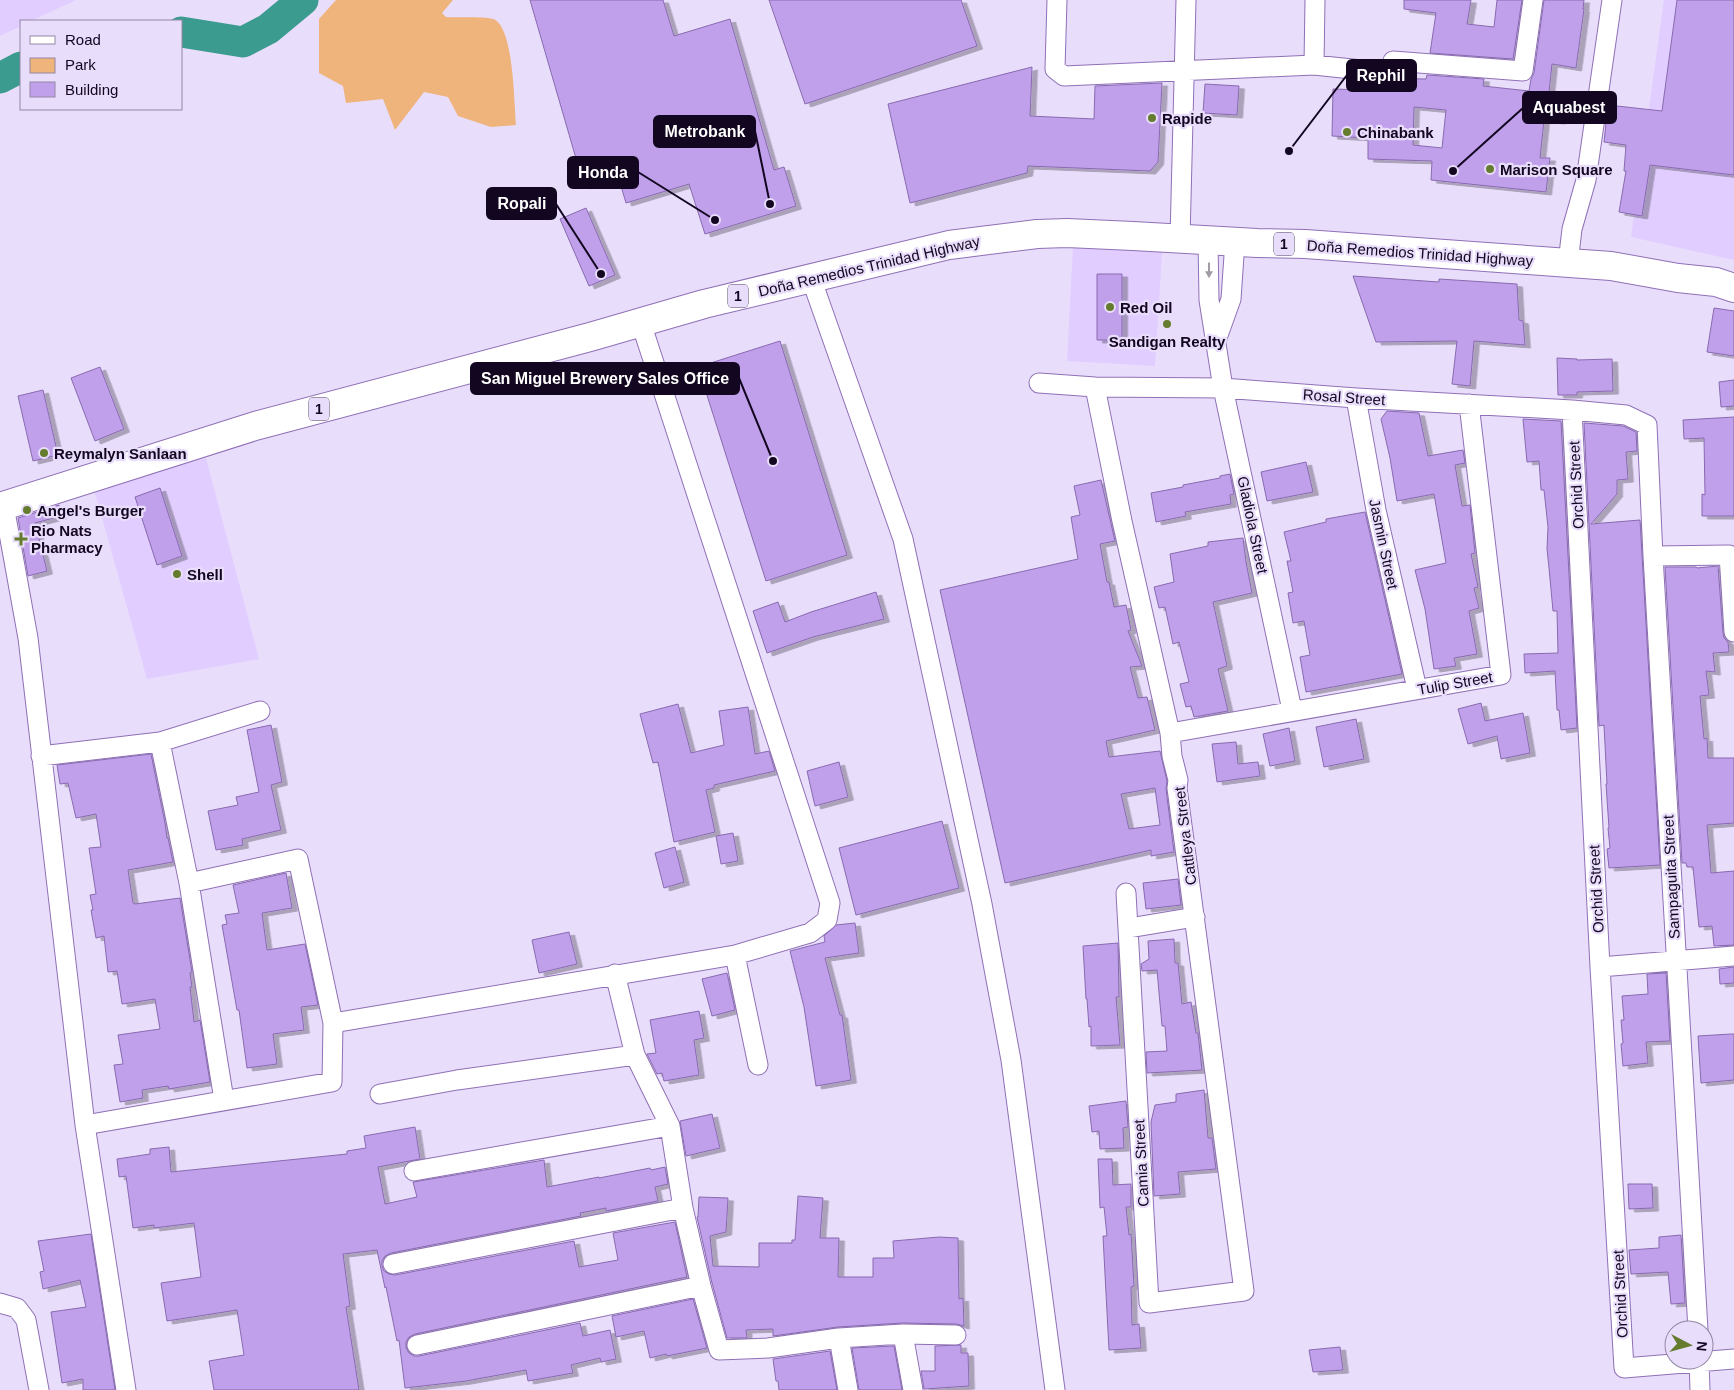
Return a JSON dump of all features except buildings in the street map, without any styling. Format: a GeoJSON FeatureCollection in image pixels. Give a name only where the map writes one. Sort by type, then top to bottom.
{"type":"FeatureCollection","features":[{"type":"Feature","properties":{"kind":"highway","name":"Doña Remedios Trinidad Highway"},"geometry":{"type":"LineString","coordinates":[[2,507],[255,426],[704,304],[949,245],[994,239],[1067,233],[1305,244],[1610,266],[1678,278],[1716,282],[1734,288]]}},
{"type":"Feature","properties":{"kind":"street"},"geometry":{"type":"LineString","coordinates":[[1057,0],[1055,69],[1064,76],[1314,65],[1371,71]]}},
{"type":"Feature","properties":{"kind":"street"},"geometry":{"type":"LineString","coordinates":[[1180,239],[1186,0]]}},
{"type":"Feature","properties":{"kind":"street"},"geometry":{"type":"LineString","coordinates":[[1314,65],[1315,0]]}},
{"type":"Feature","properties":{"kind":"street"},"geometry":{"type":"LineString","coordinates":[[1393,61],[1523,71],[1533,0]]}},
{"type":"Feature","properties":{"kind":"street"},"geometry":{"type":"LineString","coordinates":[[1568,263],[1572,230],[1586,180],[1612,0]]}},
{"type":"Feature","properties":{"kind":"street","name":"Gladiola Street"},"geometry":{"type":"LineString","coordinates":[[1208,241],[1209,300],[1223,388],[1292,710]]}},
{"type":"Feature","properties":{"kind":"street","name":"Gladiola Street"},"geometry":{"type":"LineString","coordinates":[[1216,340],[1231,299],[1235,242]]}},
{"type":"Feature","properties":{"kind":"street"},"geometry":{"type":"LineString","coordinates":[[811,278],[903,539],[982,904],[1011,1060],[1055,1390]]}},
{"type":"Feature","properties":{"kind":"street"},"geometry":{"type":"LineString","coordinates":[[333,1023],[735,955],[810,934],[827,920],[830,903],[641,322]]}},
{"type":"Feature","properties":{"kind":"street","name":"Rosal Street"},"geometry":{"type":"LineString","coordinates":[[1039,383],[1095,387],[1223,388],[1356,398],[1572,410],[1626,415],[1647,425]]}},
{"type":"Feature","properties":{"kind":"street","name":"Cattleya Street"},"geometry":{"type":"LineString","coordinates":[[1095,387],[1122,521],[1170,733],[1172,756],[1178,780],[1177,788],[1244,1291]]}},
{"type":"Feature","properties":{"kind":"street","name":"Jasmin Street"},"geometry":{"type":"LineString","coordinates":[[1356,398],[1376,510],[1417,689]]}},
{"type":"Feature","properties":{"kind":"street","name":"Tulip Street"},"geometry":{"type":"LineString","coordinates":[[1170,733],[1292,710],[1501,675],[1469,404]]}},
{"type":"Feature","properties":{"kind":"street","name":"Orchid Street"},"geometry":{"type":"LineString","coordinates":[[1572,410],[1600,967],[1624,1368],[1664,1364]]}},
{"type":"Feature","properties":{"kind":"street","name":"Sampaguita Street"},"geometry":{"type":"LineString","coordinates":[[1647,425],[1697,1320]]}},
{"type":"Feature","properties":{"kind":"street"},"geometry":{"type":"LineString","coordinates":[[2,507],[28,638],[85,1125],[126,1390]]}},
{"type":"Feature","properties":{"kind":"street"},"geometry":{"type":"LineString","coordinates":[[1653,556],[1729,555],[1734,632]]}},
{"type":"Feature","properties":{"kind":"street"},"geometry":{"type":"LineString","coordinates":[[41,756],[160,742],[260,711]]}},
{"type":"Feature","properties":{"kind":"street"},"geometry":{"type":"LineString","coordinates":[[160,742],[189,883],[224,1100]]}},
{"type":"Feature","properties":{"kind":"street"},"geometry":{"type":"LineString","coordinates":[[85,1125],[332,1082],[333,1023],[298,859],[189,883]]}},
{"type":"Feature","properties":{"kind":"street","name":"Camia Street"},"geometry":{"type":"LineString","coordinates":[[1126,894],[1149,1303],[1244,1291]]}},
{"type":"Feature","properties":{"kind":"street"},"geometry":{"type":"LineString","coordinates":[[1129,928],[1194,917]]}},
{"type":"Feature","properties":{"kind":"street"},"geometry":{"type":"LineString","coordinates":[[735,955],[758,1065]]}},
{"type":"Feature","properties":{"kind":"street"},"geometry":{"type":"LineString","coordinates":[[1600,967],[1734,956]]}},
{"type":"Feature","properties":{"kind":"street"},"geometry":{"type":"LineString","coordinates":[[615,974],[635,1055],[670,1126],[683,1208],[701,1286],[719,1350],[768,1348],[838,1338],[903,1334],[956,1335]]}},
{"type":"Feature","properties":{"kind":"street"},"geometry":{"type":"LineString","coordinates":[[380,1094],[457,1080],[635,1055]]}},
{"type":"Feature","properties":{"kind":"street"},"geometry":{"type":"LineString","coordinates":[[414,1171],[670,1126]]}},
{"type":"Feature","properties":{"kind":"street"},"geometry":{"type":"LineString","coordinates":[[393,1264],[683,1208]]}},
{"type":"Feature","properties":{"kind":"street"},"geometry":{"type":"LineString","coordinates":[[417,1345],[701,1286]]}},
{"type":"Feature","properties":{"kind":"street"},"geometry":{"type":"LineString","coordinates":[[0,1303],[17,1308],[26,1320],[39,1390]]}},
{"type":"Feature","properties":{"kind":"street"},"geometry":{"type":"LineString","coordinates":[[903,1334],[913,1390]]}},
{"type":"Feature","properties":{"kind":"street"},"geometry":{"type":"LineString","coordinates":[[838,1338],[848,1390]]}},
{"type":"Feature","properties":{"kind":"street"},"geometry":{"type":"LineString","coordinates":[[1714,1360],[1734,1359]]}},
{"type":"Feature","properties":{"kind":"street"},"geometry":{"type":"LineString","coordinates":[[1699,1370],[1700,1390]]}},
{"type":"Feature","properties":{"kind":"shaded area"},"geometry":{"type":"Polygon","coordinates":[[[0,0],[76,0],[33,20],[20,20],[20,26],[0,36],[0,0]]]}},
{"type":"Feature","properties":{"kind":"shaded area"},"geometry":{"type":"Polygon","coordinates":[[[1664,0],[1734,0],[1734,260],[1631,237],[1664,0]]]}},
{"type":"Feature","properties":{"kind":"shaded area"},"geometry":{"type":"Polygon","coordinates":[[[1073,247],[1162,252],[1155,366],[1067,361],[1073,247]]]}},
{"type":"Feature","properties":{"kind":"shaded area","name":"Shell"},"geometry":{"type":"Polygon","coordinates":[[[206,458],[259,659],[147,679],[94,489],[206,458]]]}},
{"type":"Feature","properties":{"kind":"green space"},"geometry":{"type":"Polygon","coordinates":[[[336,0],[453,0],[442,13],[446,17],[493,19],[500,24],[509,50],[516,125],[491,127],[458,116],[448,97],[424,92],[395,130],[383,99],[346,103],[343,86],[319,73],[319,19],[336,0]]]}},
{"type":"Feature","properties":{"kind":"waterway"},"geometry":{"type":"LineString","coordinates":[[182,32],[243,42],[268,29],[303,0]]}},
{"type":"Feature","properties":{"kind":"waterway"},"geometry":{"type":"LineString","coordinates":[[0,78],[20,68]]}},
{"type":"Feature","properties":{"kind":"place","name":"Rapide"},"geometry":{"type":"Point","coordinates":[1152,118]}},
{"type":"Feature","properties":{"kind":"place","name":"Chinabank"},"geometry":{"type":"Point","coordinates":[1347,132]}},
{"type":"Feature","properties":{"kind":"place","name":"Rephil"},"geometry":{"type":"Point","coordinates":[1289,151]}},
{"type":"Feature","properties":{"kind":"place","name":"Marison Square"},"geometry":{"type":"Point","coordinates":[1490,169]}},
{"type":"Feature","properties":{"kind":"place","name":"Aquabest"},"geometry":{"type":"Point","coordinates":[1453,171]}},
{"type":"Feature","properties":{"kind":"place","name":"Metrobank"},"geometry":{"type":"Point","coordinates":[770,204]}},
{"type":"Feature","properties":{"kind":"place","name":"Honda"},"geometry":{"type":"Point","coordinates":[715,220]}},
{"type":"Feature","properties":{"kind":"place","name":"Ropali"},"geometry":{"type":"Point","coordinates":[601,274]}},
{"type":"Feature","properties":{"kind":"place","name":"Red Oil"},"geometry":{"type":"Point","coordinates":[1110,307]}},
{"type":"Feature","properties":{"kind":"place","name":"Sandigan Realty"},"geometry":{"type":"Point","coordinates":[1167,324]}},
{"type":"Feature","properties":{"kind":"place","name":"Reymalyn Sanlaan"},"geometry":{"type":"Point","coordinates":[44,453]}},
{"type":"Feature","properties":{"kind":"place","name":"San Miguel Brewery Sales Office"},"geometry":{"type":"Point","coordinates":[773,461]}},
{"type":"Feature","properties":{"kind":"place","name":"Angel's Burger"},"geometry":{"type":"Point","coordinates":[27,510]}},
{"type":"Feature","properties":{"kind":"place","name":"Rio Nats Pharmacy"},"geometry":{"type":"Point","coordinates":[21,539]}},
{"type":"Feature","properties":{"kind":"place","name":"Shell"},"geometry":{"type":"Point","coordinates":[177,574]}}]}
